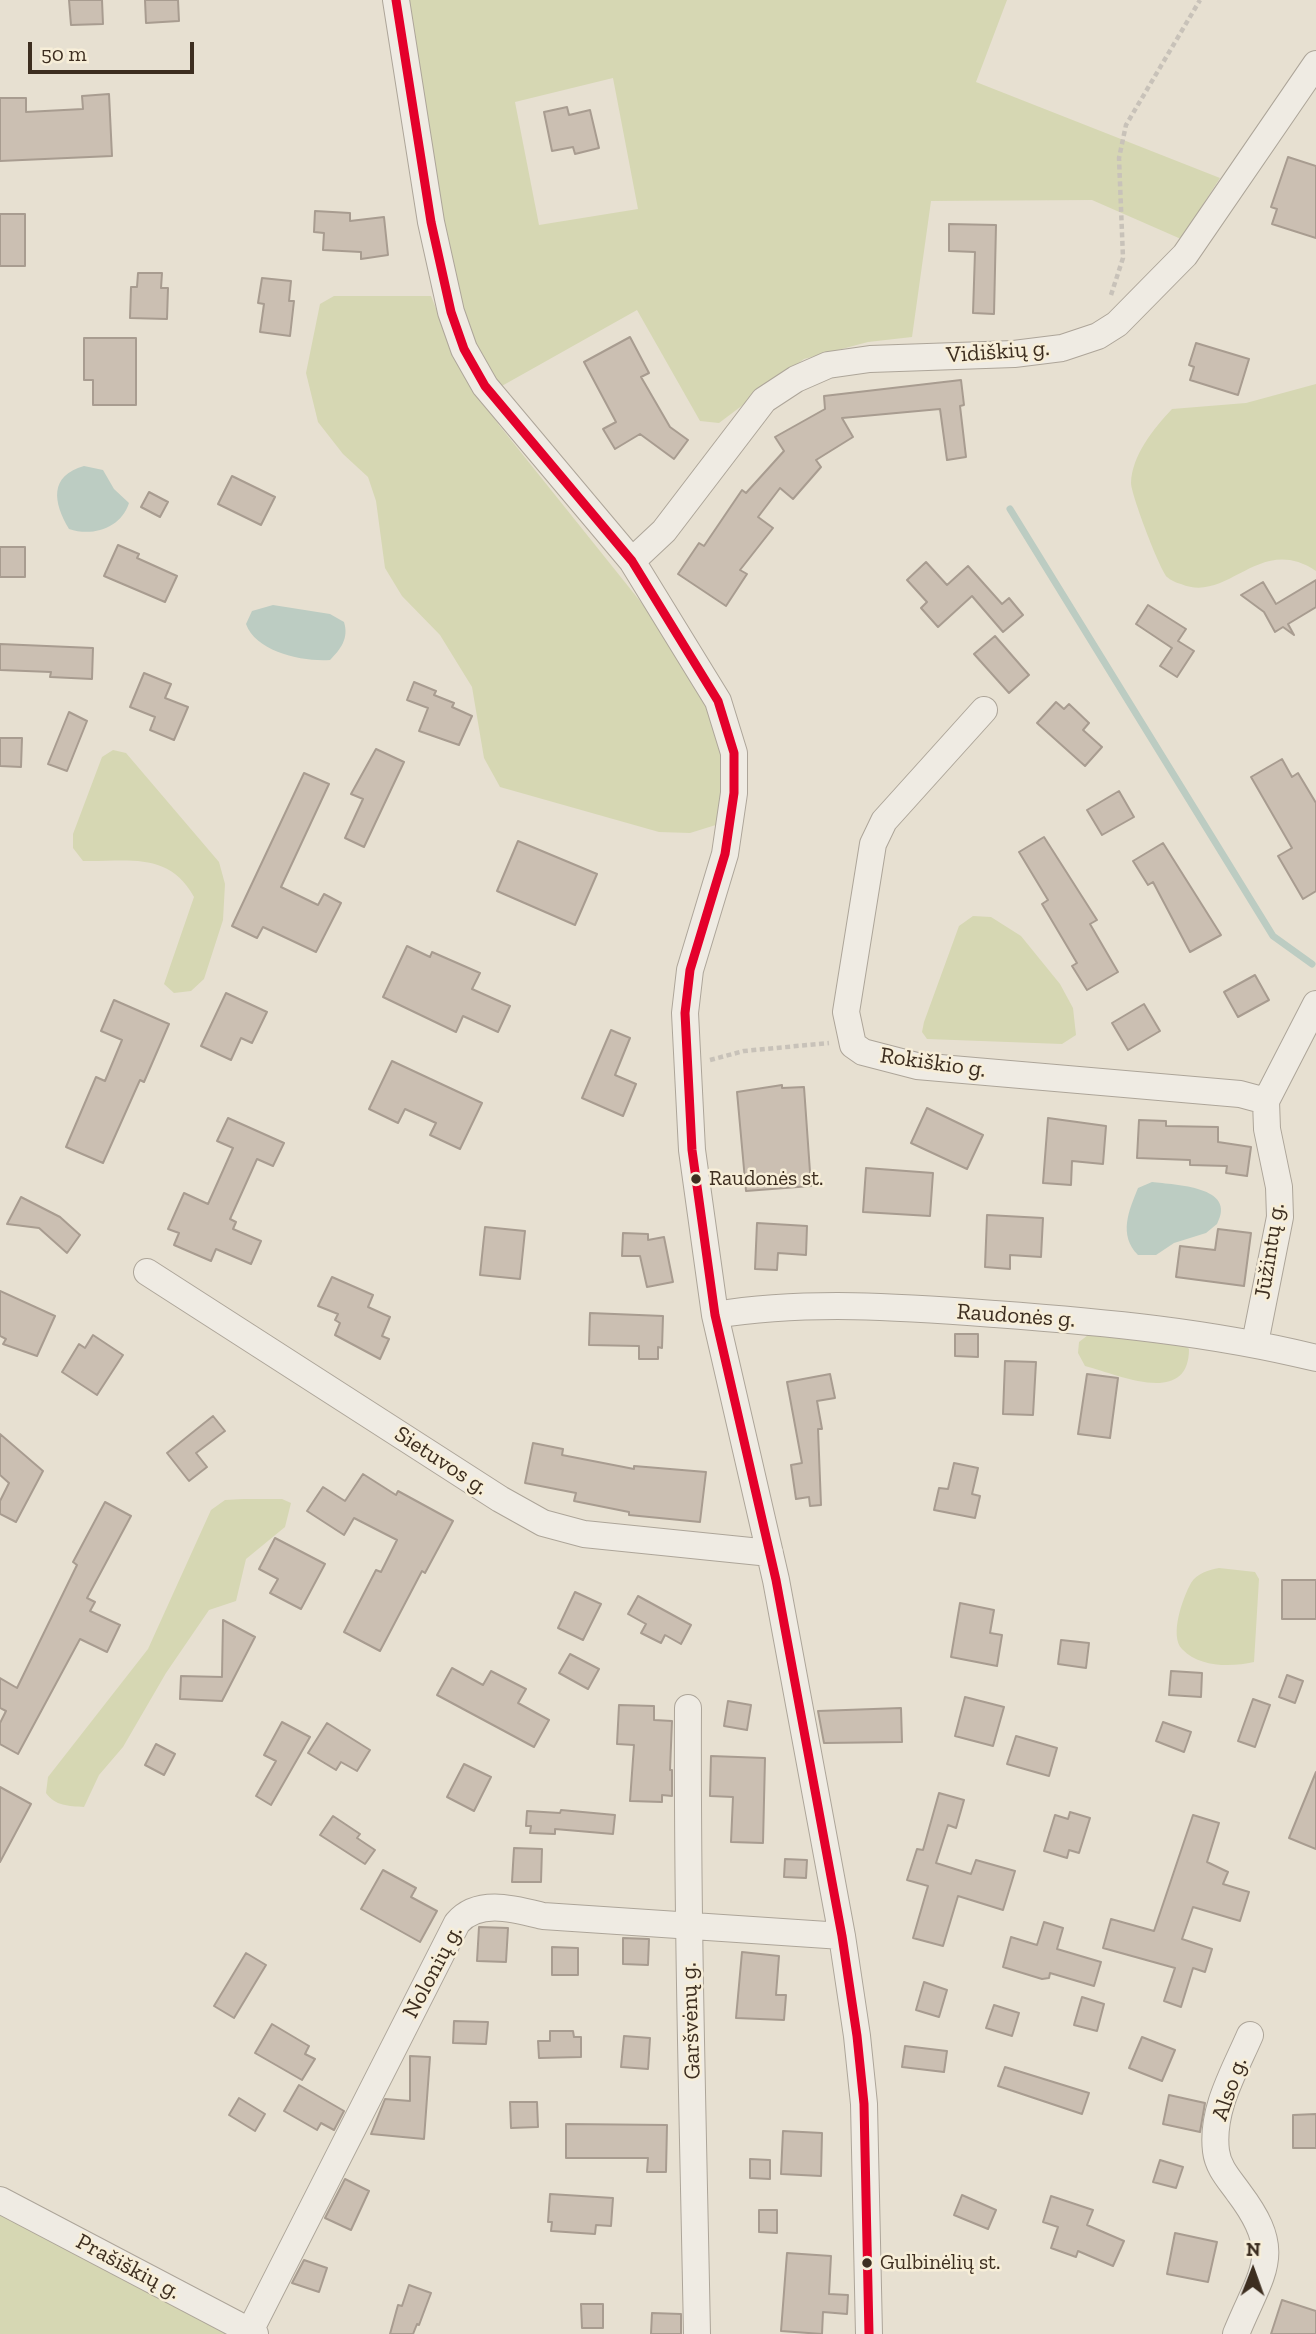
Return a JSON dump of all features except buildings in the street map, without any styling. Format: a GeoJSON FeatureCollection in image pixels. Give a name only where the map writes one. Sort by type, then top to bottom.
{"type":"FeatureCollection","features":[{"type":"Feature","properties":{"kind":"street"},"geometry":{"type":"LineString","coordinates":[[396,0],[431,222],[451,312],[464,349],[485,386],[632,561],[718,701],[734,753],[734,793],[725,854],[690,970],[685,1013],[692,1150],[715,1315],[770,1553],[842,1936],[864,2104],[869,2334]]}},
{"type":"Feature","properties":{"kind":"street","name":"Vidiškių g."},"geometry":{"type":"LineString","coordinates":[[632,561],[664,531],[764,400],[796,379],[828,365],[870,359],[1014,354],[1062,348],[1098,335],[1117,324],[1185,255],[1316,64]]}},
{"type":"Feature","properties":{"kind":"street","name":"Rokiškio g."},"geometry":{"type":"LineString","coordinates":[[984,710],[884,821],[873,844],[846,1013],[853,1045],[863,1052],[917,1066],[1240,1094],[1266,1101]]}},
{"type":"Feature","properties":{"kind":"street"},"geometry":{"type":"LineString","coordinates":[[1266,1101],[1316,1004]]}},
{"type":"Feature","properties":{"kind":"street","name":"Jūžintų g."},"geometry":{"type":"LineString","coordinates":[[1255,1343],[1280,1217],[1279,1186],[1267,1129],[1266,1101]]}},
{"type":"Feature","properties":{"kind":"street","name":"Sietuvos g."},"geometry":{"type":"LineString","coordinates":[[147,1272],[500,1499],[543,1523],[584,1534],[770,1553]]}},
{"type":"Feature","properties":{"kind":"street","name":"Raudonės g."},"geometry":{"type":"LineString","coordinates":[[715,1315],[801,1304],[967,1312],[1103,1322],[1255,1343],[1316,1358]]}},
{"type":"Feature","properties":{"kind":"street","name":"Garšvėnų g."},"geometry":{"type":"LineString","coordinates":[[688,1708],[687,1928],[692,2042],[696,2334]]}},
{"type":"Feature","properties":{"kind":"street","name":"Nolonių g."},"geometry":{"type":"LineString","coordinates":[[253,2333],[457,1923],[466,1912],[476,1909],[512,1908],[543,1916],[687,1928],[842,1936]]}},
{"type":"Feature","properties":{"kind":"street","name":"Also g."},"geometry":{"type":"LineString","coordinates":[[1236,2334],[1264,2265],[1266,2236],[1259,2220],[1221,2168],[1215,2136],[1219,2109],[1250,2035]]}},
{"type":"Feature","properties":{"kind":"street","name":"Prašiškių g."},"geometry":{"type":"LineString","coordinates":[[0,2200],[253,2333]]}},
{"type":"Feature","properties":{"kind":"path"},"geometry":{"type":"LineString","coordinates":[[1110,297],[1123,258],[1119,158],[1126,125],[1200,0]]}},
{"type":"Feature","properties":{"kind":"path"},"geometry":{"type":"LineString","coordinates":[[686,1062],[744,1052],[813,1046],[850,1038]]}},
{"type":"Feature","properties":{"kind":"green space"},"geometry":{"type":"Polygon","coordinates":[[[406,0],[1007,0],[976,82],[1220,178],[1181,239],[1092,200],[931,201],[912,337],[868,342],[804,359],[719,423],[700,421],[637,310],[500,387],[478,350],[452,275],[406,0]],[[613,78],[515,102],[539,225],[638,209],[613,78]]]}},
{"type":"Feature","properties":{"kind":"green space"},"geometry":{"type":"Polygon","coordinates":[[[334,296],[431,296],[461,370],[499,425],[652,616],[719,726],[726,767],[719,824],[690,833],[659,832],[500,787],[484,758],[472,687],[440,635],[402,596],[385,568],[376,501],[368,477],[343,454],[318,422],[306,373],[320,304],[334,296]]]}},
{"type":"Feature","properties":{"kind":"green space"},"geometry":{"type":"Polygon","coordinates":[[[1316,384],[1316,571],[1296,561],[1278,560],[1261,564],[1214,585],[1198,588],[1179,584],[1168,578],[1146,531],[1131,483],[1135,462],[1151,433],[1172,409],[1246,403],[1316,384]]]}},
{"type":"Feature","properties":{"kind":"green space"},"geometry":{"type":"Polygon","coordinates":[[[113,750],[126,753],[219,862],[225,884],[223,920],[204,979],[191,991],[174,993],[164,984],[194,897],[184,882],[172,872],[146,862],[83,861],[73,848],[73,834],[102,757],[113,750]]]}},
{"type":"Feature","properties":{"kind":"green space"},"geometry":{"type":"Polygon","coordinates":[[[973,916],[991,917],[1021,936],[1060,984],[1073,1008],[1076,1035],[1062,1044],[927,1039],[922,1032],[924,1022],[959,926],[973,916]]]}},
{"type":"Feature","properties":{"kind":"green space"},"geometry":{"type":"Polygon","coordinates":[[[1088,1335],[1181,1341],[1189,1349],[1186,1367],[1177,1378],[1149,1383],[1085,1366],[1078,1353],[1079,1342],[1088,1335]]]}},
{"type":"Feature","properties":{"kind":"green space"},"geometry":{"type":"Polygon","coordinates":[[[282,1499],[291,1503],[285,1527],[246,1559],[236,1601],[209,1610],[166,1673],[123,1747],[99,1775],[84,1807],[54,1801],[46,1793],[48,1777],[148,1649],[211,1510],[225,1500],[282,1499]]]}},
{"type":"Feature","properties":{"kind":"green space"},"geometry":{"type":"Polygon","coordinates":[[[1219,1568],[1255,1572],[1259,1579],[1254,1662],[1236,1665],[1207,1663],[1189,1655],[1178,1643],[1179,1616],[1191,1583],[1200,1574],[1219,1568]]]}},
{"type":"Feature","properties":{"kind":"green space"},"geometry":{"type":"Polygon","coordinates":[[[0,2212],[227,2334],[0,2334],[0,2212]]]}},
{"type":"Feature","properties":{"kind":"shaded area"},"geometry":{"type":"Polygon","coordinates":[[[84,466],[103,470],[114,489],[129,503],[120,519],[96,531],[69,529],[57,500],[57,491],[65,476],[84,466]]]}},
{"type":"Feature","properties":{"kind":"shaded area"},"geometry":{"type":"Polygon","coordinates":[[[273,605],[330,614],[344,622],[345,638],[341,647],[330,660],[319,660],[294,657],[260,642],[251,634],[246,624],[252,611],[273,605]]]}},
{"type":"Feature","properties":{"kind":"shaded area"},"geometry":{"type":"Polygon","coordinates":[[[1152,1182],[1188,1187],[1212,1195],[1219,1202],[1221,1211],[1217,1224],[1206,1233],[1174,1243],[1156,1255],[1138,1255],[1128,1239],[1127,1222],[1138,1188],[1152,1182]]]}},
{"type":"Feature","properties":{"kind":"waterway"},"geometry":{"type":"LineString","coordinates":[[1010,509],[1273,936],[1312,964]]}},
{"type":"Feature","properties":{"kind":"transit line"},"geometry":{"type":"LineString","coordinates":[[396,0],[431,222],[451,312],[464,349],[485,386],[632,561],[718,701],[734,753],[734,793],[725,854],[690,970],[685,1013],[692,1150],[715,1315],[776,1580],[842,1936],[857,2036],[864,2104],[869,2334]]}},
{"type":"Feature","properties":{"kind":"place","name":"Raudonės st."},"geometry":{"type":"Point","coordinates":[696,1179]}},
{"type":"Feature","properties":{"kind":"place","name":"Gulbinėlių st."},"geometry":{"type":"Point","coordinates":[867,2263]}}]}
